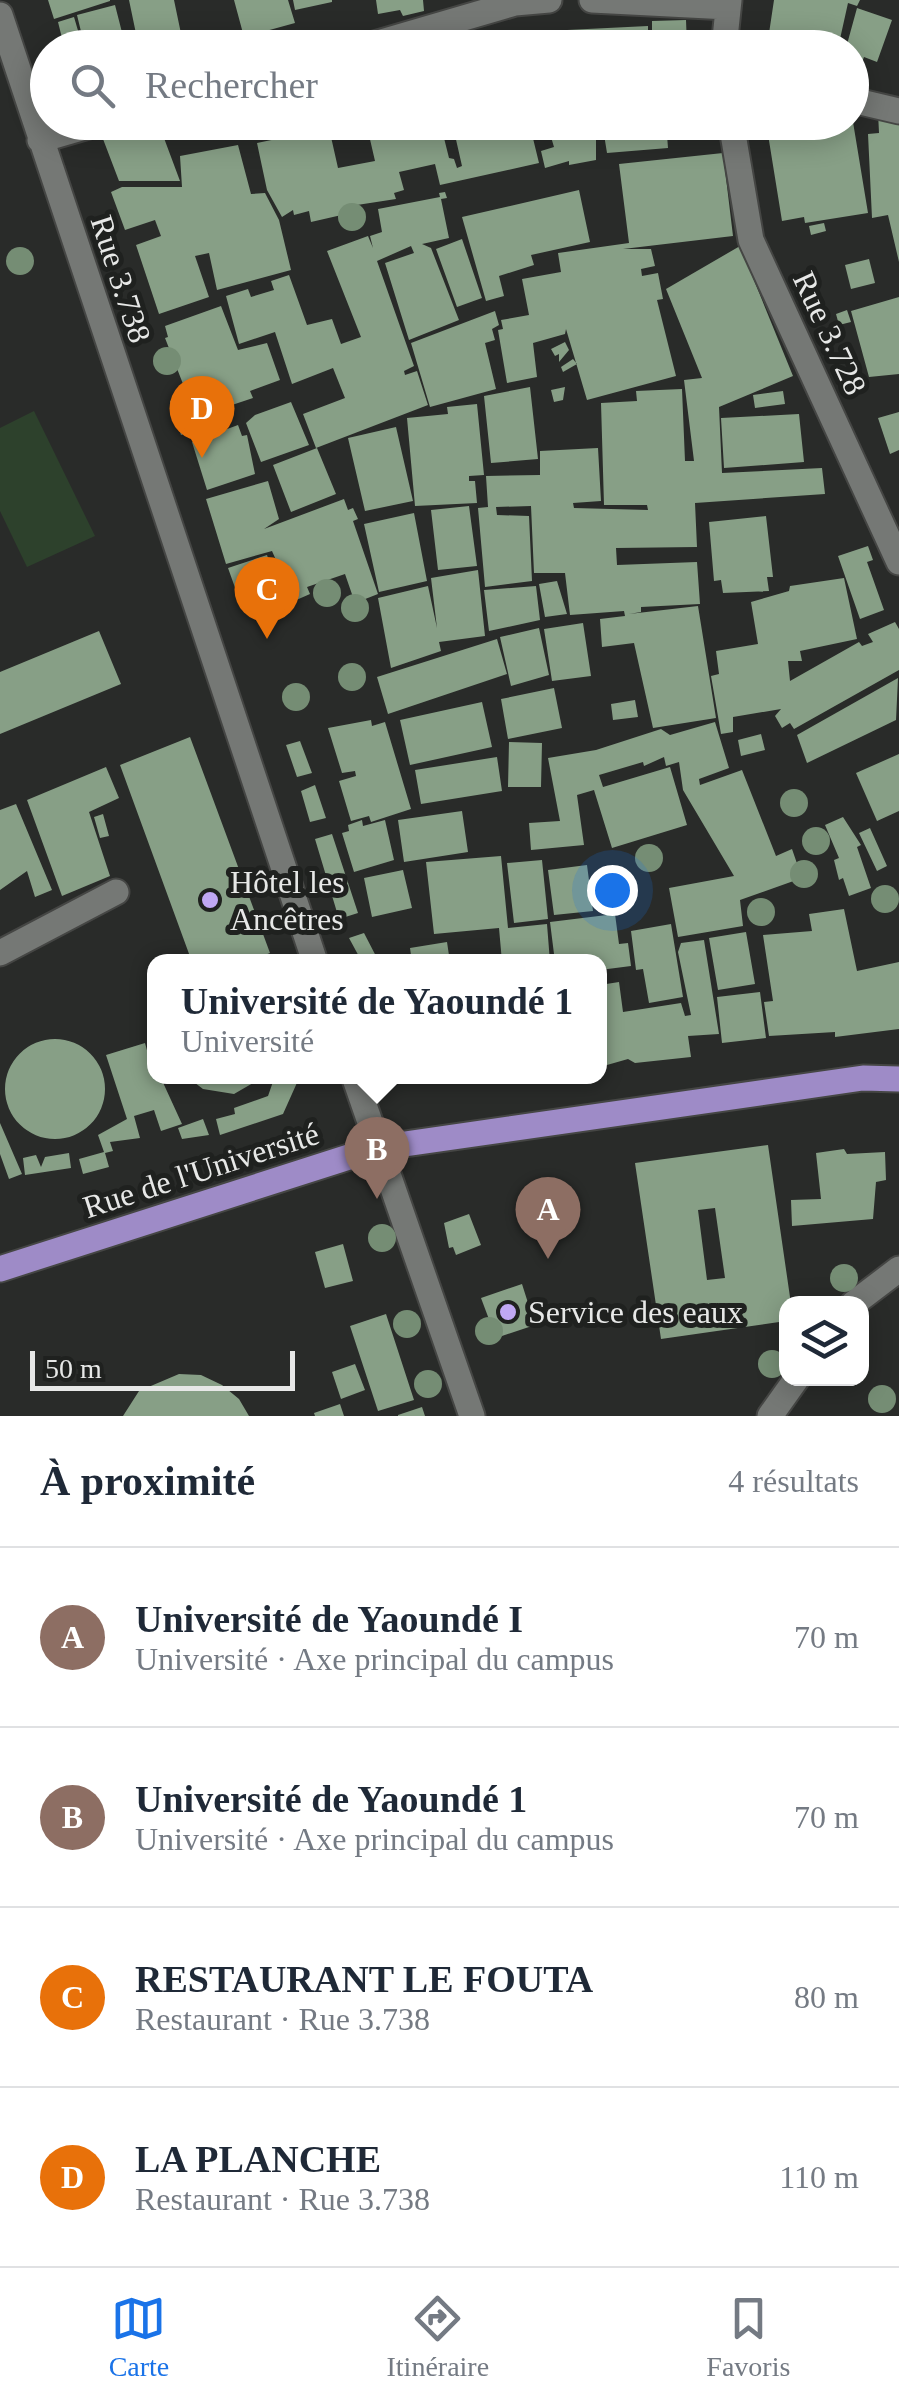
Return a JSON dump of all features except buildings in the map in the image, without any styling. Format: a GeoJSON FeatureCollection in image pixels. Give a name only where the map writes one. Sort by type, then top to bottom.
{"type":"FeatureCollection","features":[{"type":"Feature","properties":{"kind":"main road","name":"Rue de l'Université"},"geometry":{"type":"LineString","coordinates":[[0,1268],[378,1148],[863,1078],[899,1079]]}},
{"type":"Feature","properties":{"kind":"street"},"geometry":{"type":"LineString","coordinates":[[423,30],[515,3],[548,0]]}},
{"type":"Feature","properties":{"kind":"street"},"geometry":{"type":"LineString","coordinates":[[592,0],[728,3],[726,30]]}},
{"type":"Feature","properties":{"kind":"street","name":"Rue 3.738"},"geometry":{"type":"LineString","coordinates":[[0,15],[30,109]]}},
{"type":"Feature","properties":{"kind":"street"},"geometry":{"type":"LineString","coordinates":[[869,104],[899,112]]}},
{"type":"Feature","properties":{"kind":"street","name":"Rue 3.738"},"geometry":{"type":"LineString","coordinates":[[40,140],[312,954]]}},
{"type":"Feature","properties":{"kind":"street","name":"Rue 3.728"},"geometry":{"type":"LineString","coordinates":[[734,140],[751,240],[899,562]]}},
{"type":"Feature","properties":{"kind":"street"},"geometry":{"type":"LineString","coordinates":[[0,952],[116,892]]}},
{"type":"Feature","properties":{"kind":"street"},"geometry":{"type":"LineString","coordinates":[[357,1084],[472,1416]]}},
{"type":"Feature","properties":{"kind":"street"},"geometry":{"type":"LineString","coordinates":[[864,1296],[899,1269]]}},
{"type":"Feature","properties":{"kind":"street"},"geometry":{"type":"LineString","coordinates":[[770,1416],[791,1386]]}},
{"type":"Feature","properties":{"kind":"green space"},"geometry":{"type":"Polygon","coordinates":[[[34,411],[95,536],[27,567],[0,511],[0,428],[34,411]]]}},
{"type":"Feature","properties":{"kind":"place","name":"LA PLANCHE"},"geometry":{"type":"Point","coordinates":[202,458]}},
{"type":"Feature","properties":{"kind":"place","name":"RESTAURANT LE FOUTA"},"geometry":{"type":"Point","coordinates":[267,639]}},
{"type":"Feature","properties":{"kind":"place","name":"Hôtel les Ancêtres"},"geometry":{"type":"Point","coordinates":[210,900]}},
{"type":"Feature","properties":{"kind":"place","name":"Université de Yaoundé 1"},"geometry":{"type":"Point","coordinates":[377,1199]}},
{"type":"Feature","properties":{"kind":"place","name":"Université de Yaoundé I"},"geometry":{"type":"Point","coordinates":[548,1259]}},
{"type":"Feature","properties":{"kind":"place","name":"Service des eaux"},"geometry":{"type":"Point","coordinates":[508,1312]}}]}
